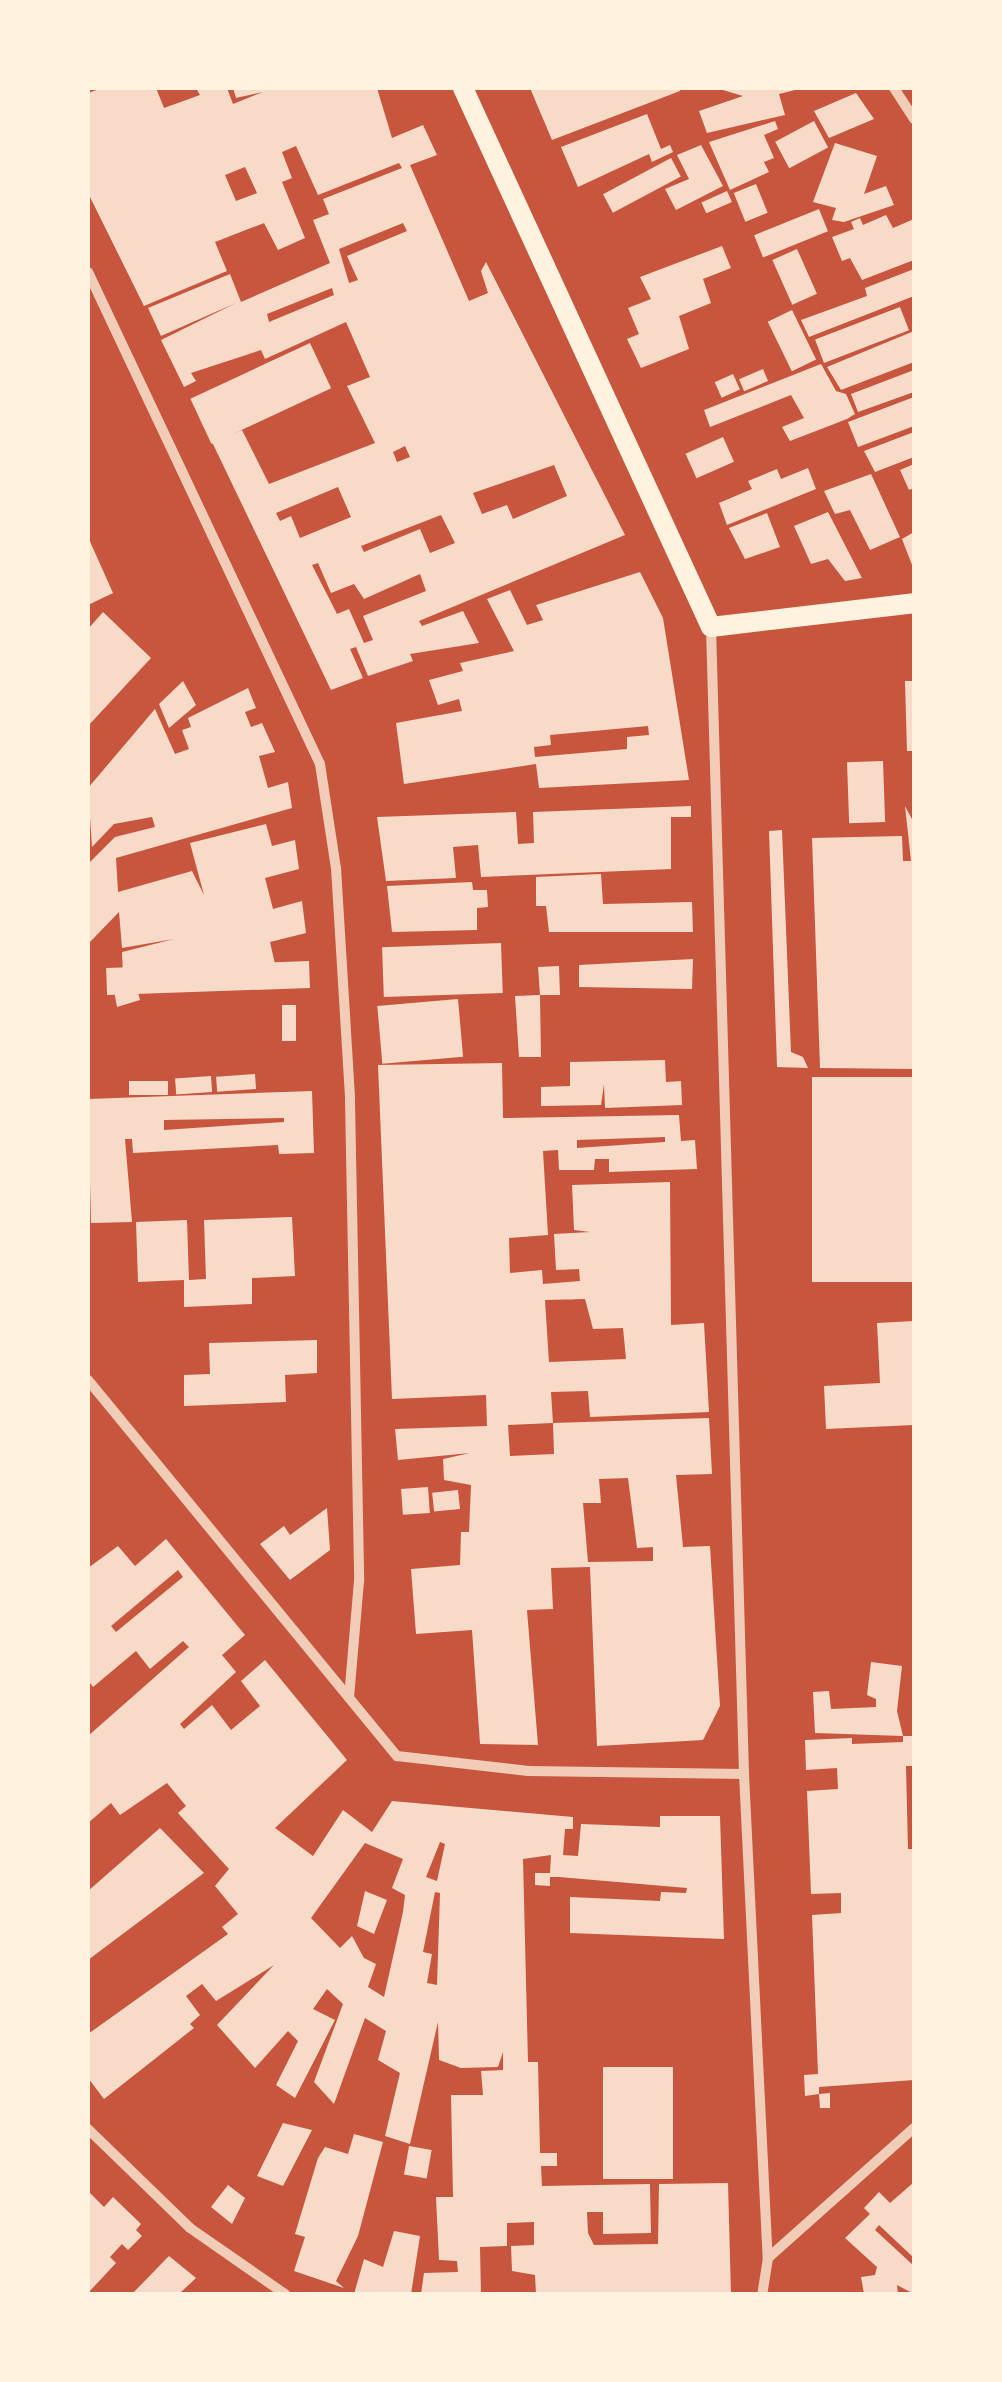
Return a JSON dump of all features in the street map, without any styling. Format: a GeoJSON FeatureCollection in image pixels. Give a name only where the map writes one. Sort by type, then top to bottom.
{"type":"FeatureCollection","features":[{"type":"Feature","properties":{"kind":"main road"},"geometry":{"type":"LineString","coordinates":[[463,88],[711,626],[914,604]]}},
{"type":"Feature","properties":{"kind":"street"},"geometry":{"type":"LineString","coordinates":[[894,88],[914,119]]}},
{"type":"Feature","properties":{"kind":"street"},"geometry":{"type":"LineString","coordinates":[[88,272],[320,764],[336,868],[350,1100],[359,1581],[349,1698]]}},
{"type":"Feature","properties":{"kind":"street"},"geometry":{"type":"LineString","coordinates":[[711,626],[744,1774],[768,2258],[762,2294]]}},
{"type":"Feature","properties":{"kind":"street"},"geometry":{"type":"LineString","coordinates":[[88,1380],[349,1698],[378,1740],[407,1760],[528,1771],[744,1774]]}},
{"type":"Feature","properties":{"kind":"street"},"geometry":{"type":"LineString","coordinates":[[88,2128],[190,2228],[285,2294]]}},
{"type":"Feature","properties":{"kind":"street"},"geometry":{"type":"LineString","coordinates":[[768,2258],[914,2128]]}},
{"type":"Feature","properties":{"kind":"building"},"geometry":{"type":"Polygon","coordinates":[[[102,88],[156,88],[164,108],[200,95],[196,88],[227,88],[233,104],[263,92],[236,98],[233,88],[377,88],[392,138],[423,125],[437,155],[410,165],[469,301],[488,293],[481,271],[486,262],[625,535],[419,621],[422,626],[463,611],[479,643],[410,654],[413,661],[368,676],[356,647],[350,649],[363,678],[331,690],[212,442],[242,430],[269,484],[375,443],[347,386],[370,377],[346,322],[265,359],[261,350],[191,373],[196,381],[184,387],[161,340],[236,303],[161,336],[148,308],[230,274],[241,302],[330,263],[313,220],[329,214],[323,199],[402,168],[399,163],[318,195],[296,146],[282,152],[292,178],[282,182],[305,238],[278,250],[264,223],[215,242],[227,271],[144,306],[88,193],[88,93],[102,88]],[[245,167],[225,175],[236,201],[257,193],[245,167]],[[403,223],[339,249],[349,283],[358,280],[347,256],[407,231],[403,223]],[[332,288],[267,314],[269,322],[334,295],[332,288]],[[405,446],[393,452],[397,462],[410,457],[405,446]],[[554,465],[473,493],[482,514],[507,505],[513,519],[567,496],[554,465]],[[338,487],[276,513],[280,521],[291,516],[300,538],[351,517],[338,487]],[[441,515],[361,546],[364,552],[420,529],[430,553],[455,543],[441,515]],[[318,563],[312,565],[337,614],[349,609],[364,643],[373,640],[363,616],[426,591],[420,574],[364,599],[354,584],[331,593],[318,563]]]}},
{"type":"Feature","properties":{"kind":"building"},"geometry":{"type":"Polygon","coordinates":[[[530,88],[679,88],[680,91],[552,140],[530,88]]]}},
{"type":"Feature","properties":{"kind":"building"},"geometry":{"type":"Polygon","coordinates":[[[716,88],[799,89],[779,94],[785,115],[707,133],[699,111],[743,96],[716,88]]]}},
{"type":"Feature","properties":{"kind":"building"},"geometry":{"type":"Polygon","coordinates":[[[856,93],[874,119],[829,138],[814,111],[856,93]]]}},
{"type":"Feature","properties":{"kind":"building"},"geometry":{"type":"Polygon","coordinates":[[[647,114],[661,149],[670,145],[673,152],[652,162],[649,154],[578,187],[561,147],[647,114]]]}},
{"type":"Feature","properties":{"kind":"building"},"geometry":{"type":"Polygon","coordinates":[[[775,121],[778,129],[764,135],[774,158],[764,162],[769,172],[730,190],[709,142],[775,121]]]}},
{"type":"Feature","properties":{"kind":"building"},"geometry":{"type":"Polygon","coordinates":[[[814,121],[828,147],[789,168],[775,142],[814,121]]]}},
{"type":"Feature","properties":{"kind":"building"},"geometry":{"type":"Polygon","coordinates":[[[835,143],[877,156],[864,194],[886,186],[894,205],[844,222],[832,220],[836,208],[813,202],[835,143]]]}},
{"type":"Feature","properties":{"kind":"building"},"geometry":{"type":"Polygon","coordinates":[[[701,145],[723,186],[676,210],[665,189],[689,179],[677,155],[701,145]]]}},
{"type":"Feature","properties":{"kind":"building"},"geometry":{"type":"Polygon","coordinates":[[[671,158],[681,177],[613,213],[603,194],[671,158]]]}},
{"type":"Feature","properties":{"kind":"building"},"geometry":{"type":"Polygon","coordinates":[[[756,184],[768,213],[745,222],[734,193],[756,184]]]}},
{"type":"Feature","properties":{"kind":"building"},"geometry":{"type":"Polygon","coordinates":[[[727,191],[732,202],[706,213],[701,202],[727,191]]]}},
{"type":"Feature","properties":{"kind":"building"},"geometry":{"type":"Polygon","coordinates":[[[819,209],[828,231],[763,257],[754,235],[819,209]]]}},
{"type":"Feature","properties":{"kind":"building"},"geometry":{"type":"Polygon","coordinates":[[[886,215],[893,228],[914,219],[914,260],[862,280],[850,258],[842,261],[832,237],[854,229],[851,222],[860,218],[863,225],[886,215]]]}},
{"type":"Feature","properties":{"kind":"building"},"geometry":{"type":"Polygon","coordinates":[[[722,246],[731,268],[703,279],[711,303],[679,316],[689,349],[641,368],[627,339],[639,334],[628,308],[651,299],[640,277],[722,246]]]}},
{"type":"Feature","properties":{"kind":"building"},"geometry":{"type":"Polygon","coordinates":[[[797,249],[817,294],[792,305],[772,260],[797,249]]]}},
{"type":"Feature","properties":{"kind":"building"},"geometry":{"type":"Polygon","coordinates":[[[914,269],[914,296],[809,337],[801,320],[867,296],[865,288],[914,269]]]}},
{"type":"Feature","properties":{"kind":"building"},"geometry":{"type":"Polygon","coordinates":[[[900,307],[909,330],[824,363],[815,340],[900,307]]]}},
{"type":"Feature","properties":{"kind":"building"},"geometry":{"type":"Polygon","coordinates":[[[792,310],[816,359],[792,371],[768,322],[792,310]]]}},
{"type":"Feature","properties":{"kind":"building"},"geometry":{"type":"Polygon","coordinates":[[[914,331],[914,362],[841,390],[827,367],[914,331]]]}},
{"type":"Feature","properties":{"kind":"building"},"geometry":{"type":"Polygon","coordinates":[[[310,343],[331,388],[211,444],[190,399],[310,343]]]}},
{"type":"Feature","properties":{"kind":"building"},"geometry":{"type":"Polygon","coordinates":[[[821,364],[836,391],[846,394],[855,414],[847,419],[790,441],[782,427],[804,418],[791,395],[710,427],[704,410],[821,364]]]}},
{"type":"Feature","properties":{"kind":"building"},"geometry":{"type":"Polygon","coordinates":[[[763,369],[768,381],[744,391],[739,379],[763,369]]]}},
{"type":"Feature","properties":{"kind":"building"},"geometry":{"type":"Polygon","coordinates":[[[914,370],[914,392],[858,412],[851,394],[914,370]]]}},
{"type":"Feature","properties":{"kind":"building"},"geometry":{"type":"Polygon","coordinates":[[[733,374],[740,390],[722,398],[715,382],[733,374]]]}},
{"type":"Feature","properties":{"kind":"building"},"geometry":{"type":"Polygon","coordinates":[[[914,397],[914,426],[858,447],[848,422],[914,397]]]}},
{"type":"Feature","properties":{"kind":"building"},"geometry":{"type":"Polygon","coordinates":[[[914,432],[914,457],[875,472],[864,451],[914,432]]]}},
{"type":"Feature","properties":{"kind":"building"},"geometry":{"type":"Polygon","coordinates":[[[723,437],[734,462],[697,478],[686,454],[723,437]]]}},
{"type":"Feature","properties":{"kind":"building"},"geometry":{"type":"Polygon","coordinates":[[[914,464],[914,488],[909,490],[900,470],[914,464]]]}},
{"type":"Feature","properties":{"kind":"building"},"geometry":{"type":"Polygon","coordinates":[[[808,468],[816,489],[727,525],[719,503],[752,489],[748,481],[777,469],[781,479],[808,468]]]}},
{"type":"Feature","properties":{"kind":"building"},"geometry":{"type":"Polygon","coordinates":[[[871,474],[900,537],[870,550],[850,510],[835,514],[824,491],[871,474]]]}},
{"type":"Feature","properties":{"kind":"building"},"geometry":{"type":"Polygon","coordinates":[[[828,512],[862,578],[845,581],[828,559],[811,564],[794,526],[828,512]]]}},
{"type":"Feature","properties":{"kind":"building"},"geometry":{"type":"Polygon","coordinates":[[[767,513],[780,547],[745,559],[729,528],[767,513]]]}},
{"type":"Feature","properties":{"kind":"building"},"geometry":{"type":"Polygon","coordinates":[[[914,532],[914,570],[902,539],[914,532]]]}},
{"type":"Feature","properties":{"kind":"building"},"geometry":{"type":"Polygon","coordinates":[[[88,537],[113,593],[88,605],[88,537]]]}},
{"type":"Feature","properties":{"kind":"building"},"geometry":{"type":"Polygon","coordinates":[[[640,572],[663,618],[689,780],[539,788],[536,764],[404,784],[396,723],[462,711],[459,699],[438,705],[429,680],[463,671],[460,663],[514,651],[487,599],[510,590],[527,625],[543,620],[536,605],[640,572]],[[648,726],[550,735],[551,745],[534,747],[535,757],[627,749],[627,737],[649,735],[648,726]]]}},
{"type":"Feature","properties":{"kind":"building"},"geometry":{"type":"Polygon","coordinates":[[[103,612],[151,658],[88,726],[88,629],[103,612]]]}},
{"type":"Feature","properties":{"kind":"building"},"geometry":{"type":"Polygon","coordinates":[[[183,681],[196,705],[169,728],[159,704],[183,681]]]}},
{"type":"Feature","properties":{"kind":"building"},"geometry":{"type":"Polygon","coordinates":[[[905,681],[914,681],[914,751],[907,751],[905,681]]]}},
{"type":"Feature","properties":{"kind":"building"},"geometry":{"type":"Polygon","coordinates":[[[248,688],[256,708],[245,712],[251,727],[262,723],[275,752],[259,756],[268,788],[288,782],[292,808],[116,858],[118,892],[192,871],[204,895],[190,843],[266,824],[272,846],[295,840],[299,869],[265,878],[273,909],[302,901],[306,933],[270,942],[275,964],[170,992],[167,980],[146,982],[136,985],[140,1000],[117,1007],[112,980],[123,977],[122,952],[174,939],[122,948],[119,912],[88,944],[88,864],[115,837],[155,827],[152,817],[114,824],[92,847],[88,788],[155,709],[175,754],[189,749],[182,730],[191,727],[188,718],[248,688]]]}},
{"type":"Feature","properties":{"kind":"building"},"geometry":{"type":"Polygon","coordinates":[[[883,761],[885,822],[849,823],[847,762],[883,761]]]}},
{"type":"Feature","properties":{"kind":"building"},"geometry":{"type":"Polygon","coordinates":[[[691,806],[691,817],[671,817],[671,869],[481,877],[478,845],[453,847],[456,878],[386,881],[377,817],[516,812],[518,844],[534,843],[533,812],[691,806]]]}},
{"type":"Feature","properties":{"kind":"building"},"geometry":{"type":"Polygon","coordinates":[[[905,806],[914,823],[914,1069],[820,1068],[812,838],[902,836],[903,861],[911,861],[905,806]]]}},
{"type":"Feature","properties":{"kind":"building"},"geometry":{"type":"Polygon","coordinates":[[[782,830],[791,1052],[803,1057],[808,1068],[777,1067],[769,831],[782,830]]]}},
{"type":"Feature","properties":{"kind":"building"},"geometry":{"type":"Polygon","coordinates":[[[601,874],[603,904],[692,902],[693,932],[549,932],[546,906],[536,906],[536,877],[601,874]]]}},
{"type":"Feature","properties":{"kind":"building"},"geometry":{"type":"Polygon","coordinates":[[[472,882],[473,890],[487,890],[488,907],[477,908],[477,930],[392,932],[387,886],[472,882]]]}},
{"type":"Feature","properties":{"kind":"building"},"geometry":{"type":"Polygon","coordinates":[[[501,943],[503,993],[384,997],[382,947],[501,943]]]}},
{"type":"Feature","properties":{"kind":"building"},"geometry":{"type":"Polygon","coordinates":[[[693,959],[692,989],[579,987],[579,965],[693,959]]]}},
{"type":"Feature","properties":{"kind":"building"},"geometry":{"type":"Polygon","coordinates":[[[309,961],[310,988],[107,995],[106,968],[309,961]]]}},
{"type":"Feature","properties":{"kind":"building"},"geometry":{"type":"Polygon","coordinates":[[[559,966],[560,995],[540,995],[538,967],[559,966]]]}},
{"type":"Feature","properties":{"kind":"building"},"geometry":{"type":"Polygon","coordinates":[[[540,995],[541,1057],[519,1057],[515,996],[540,995]]]}},
{"type":"Feature","properties":{"kind":"building"},"geometry":{"type":"Polygon","coordinates":[[[458,999],[463,1057],[382,1064],[377,1006],[458,999]]]}},
{"type":"Feature","properties":{"kind":"building"},"geometry":{"type":"Polygon","coordinates":[[[282,1005],[296,1005],[296,1041],[282,1041],[282,1005]]]}},
{"type":"Feature","properties":{"kind":"building"},"geometry":{"type":"Polygon","coordinates":[[[665,1060],[666,1082],[681,1081],[682,1105],[605,1108],[604,1084],[601,1105],[541,1106],[541,1087],[570,1086],[570,1062],[665,1060]]]}},
{"type":"Feature","properties":{"kind":"building"},"geometry":{"type":"Polygon","coordinates":[[[502,1063],[503,1118],[679,1115],[681,1141],[695,1140],[697,1169],[609,1172],[609,1159],[595,1159],[594,1170],[559,1170],[558,1150],[543,1151],[548,1235],[509,1238],[510,1273],[542,1270],[543,1284],[580,1281],[579,1269],[556,1270],[554,1234],[590,1232],[574,1230],[572,1185],[670,1182],[671,1325],[704,1323],[709,1412],[590,1417],[588,1391],[551,1392],[553,1423],[709,1418],[712,1474],[676,1475],[683,1547],[710,1546],[720,1706],[703,1740],[597,1746],[590,1567],[551,1568],[553,1609],[527,1610],[538,1745],[480,1744],[472,1630],[416,1634],[411,1569],[460,1565],[461,1532],[469,1532],[471,1485],[444,1480],[443,1459],[470,1453],[398,1460],[395,1429],[487,1426],[486,1395],[392,1399],[378,1065],[502,1063]],[[665,1137],[577,1140],[577,1148],[665,1142],[665,1137]],[[585,1299],[545,1300],[549,1362],[626,1359],[623,1328],[593,1329],[585,1299]],[[553,1423],[508,1425],[510,1456],[554,1454],[553,1423]],[[628,1478],[599,1479],[601,1503],[583,1503],[588,1562],[653,1561],[653,1547],[637,1548],[628,1478]]]}},
{"type":"Feature","properties":{"kind":"building"},"geometry":{"type":"Polygon","coordinates":[[[255,1074],[256,1089],[217,1092],[216,1077],[255,1074]]]}},
{"type":"Feature","properties":{"kind":"building"},"geometry":{"type":"Polygon","coordinates":[[[211,1076],[212,1092],[176,1094],[175,1079],[211,1076]]]}},
{"type":"Feature","properties":{"kind":"building"},"geometry":{"type":"Polygon","coordinates":[[[812,1077],[914,1077],[914,1282],[812,1282],[812,1077]]]}},
{"type":"Feature","properties":{"kind":"building"},"geometry":{"type":"Polygon","coordinates":[[[129,1081],[168,1081],[168,1095],[129,1095],[129,1081]]]}},
{"type":"Feature","properties":{"kind":"building"},"geometry":{"type":"Polygon","coordinates":[[[312,1091],[314,1153],[279,1154],[278,1145],[133,1153],[132,1139],[125,1139],[132,1222],[91,1223],[88,1099],[312,1091]],[[284,1118],[164,1120],[164,1130],[284,1122],[284,1118]]]}},
{"type":"Feature","properties":{"kind":"building"},"geometry":{"type":"Polygon","coordinates":[[[292,1217],[295,1276],[252,1278],[252,1304],[184,1307],[184,1280],[138,1282],[136,1222],[187,1220],[189,1280],[206,1279],[204,1220],[292,1217]]]}},
{"type":"Feature","properties":{"kind":"building"},"geometry":{"type":"Polygon","coordinates":[[[914,1321],[914,1425],[826,1429],[824,1386],[880,1383],[877,1323],[914,1321]]]}},
{"type":"Feature","properties":{"kind":"building"},"geometry":{"type":"Polygon","coordinates":[[[317,1340],[317,1373],[285,1375],[286,1402],[184,1406],[184,1375],[210,1374],[209,1343],[317,1340]]]}},
{"type":"Feature","properties":{"kind":"building"},"geometry":{"type":"Polygon","coordinates":[[[428,1487],[430,1513],[403,1515],[401,1489],[428,1487]]]}},
{"type":"Feature","properties":{"kind":"building"},"geometry":{"type":"Polygon","coordinates":[[[458,1490],[460,1509],[434,1512],[432,1493],[458,1490]]]}},
{"type":"Feature","properties":{"kind":"building"},"geometry":{"type":"Polygon","coordinates":[[[327,1508],[330,1550],[290,1580],[260,1544],[284,1526],[290,1535],[327,1508]]]}},
{"type":"Feature","properties":{"kind":"building"},"geometry":{"type":"Polygon","coordinates":[[[166,1539],[245,1635],[222,1655],[236,1672],[180,1724],[184,1729],[212,1705],[231,1730],[260,1706],[241,1681],[265,1660],[347,1760],[275,1828],[313,1856],[343,1810],[372,1832],[392,1801],[573,1817],[573,1829],[565,1829],[563,1855],[578,1856],[581,1824],[660,1827],[660,1816],[720,1816],[724,1939],[570,1933],[570,1897],[660,1901],[661,1892],[686,1893],[687,1888],[559,1877],[550,1877],[550,1886],[535,1885],[535,1873],[550,1873],[551,1855],[523,1859],[528,2062],[538,2062],[540,2153],[557,2153],[557,2166],[541,2166],[542,2186],[650,2184],[651,2233],[603,2234],[603,2212],[587,2212],[588,2233],[594,2245],[658,2244],[659,2184],[728,2183],[731,2294],[536,2294],[535,2275],[512,2271],[511,2246],[534,2245],[534,2222],[507,2223],[507,2246],[480,2247],[481,2294],[421,2294],[424,2273],[458,2272],[457,2261],[439,2260],[436,2197],[453,2197],[451,2095],[483,2095],[481,2071],[503,2070],[503,2052],[498,2067],[461,2068],[439,2060],[438,2022],[410,2144],[385,2136],[400,2073],[378,2060],[386,2031],[365,2018],[334,2104],[314,2082],[343,2004],[327,1989],[313,2009],[335,2020],[295,2098],[276,2085],[298,2041],[288,2031],[255,2068],[217,2025],[274,1965],[216,2001],[202,1984],[186,1996],[200,2015],[190,2024],[194,2028],[104,2099],[88,2078],[88,2034],[228,1934],[222,1927],[238,1914],[215,1886],[229,1869],[178,1813],[186,1806],[167,1783],[120,1815],[111,1803],[88,1823],[88,1736],[189,1647],[183,1641],[150,1669],[136,1651],[93,1687],[88,1680],[88,1568],[118,1546],[135,1566],[166,1539]],[[178,1570],[111,1626],[116,1632],[183,1577],[178,1570]],[[440,1842],[426,1877],[437,1881],[445,1844],[440,1842]],[[365,1843],[311,1918],[340,1948],[352,1936],[364,1958],[376,1964],[368,1987],[384,1997],[403,1912],[405,1895],[392,1888],[403,1859],[365,1843]],[[435,1892],[423,1952],[432,1954],[427,1983],[437,1985],[440,1893],[435,1892]]]}},
{"type":"Feature","properties":{"kind":"building"},"geometry":{"type":"Polygon","coordinates":[[[871,1662],[902,1666],[897,1711],[903,1736],[815,1733],[813,1692],[829,1691],[831,1709],[876,1707],[876,1699],[867,1695],[871,1662]]]}},
{"type":"Feature","properties":{"kind":"building"},"geometry":{"type":"Polygon","coordinates":[[[903,1736],[914,1736],[914,1766],[906,1766],[908,1849],[914,1849],[914,2080],[819,2087],[819,2094],[805,2096],[804,2075],[818,2074],[812,1915],[841,1913],[841,1893],[811,1894],[807,1791],[838,1789],[837,1768],[806,1770],[805,1740],[852,1738],[852,1744],[903,1742],[903,1736]]]}},
{"type":"Feature","properties":{"kind":"building"},"geometry":{"type":"Polygon","coordinates":[[[160,1828],[204,1873],[88,1960],[88,1891],[160,1828]]]}},
{"type":"Feature","properties":{"kind":"building"},"geometry":{"type":"Polygon","coordinates":[[[365,1891],[387,1900],[374,1934],[357,1926],[365,1891]]]}},
{"type":"Feature","properties":{"kind":"building"},"geometry":{"type":"Polygon","coordinates":[[[603,2067],[673,2067],[673,2179],[603,2179],[603,2067]]]}},
{"type":"Feature","properties":{"kind":"building"},"geometry":{"type":"Polygon","coordinates":[[[830,2093],[830,2108],[820,2108],[819,2094],[830,2093]]]}},
{"type":"Feature","properties":{"kind":"building"},"geometry":{"type":"Polygon","coordinates":[[[283,2123],[312,2130],[283,2186],[257,2176],[283,2123]]]}},
{"type":"Feature","properties":{"kind":"building"},"geometry":{"type":"Polygon","coordinates":[[[354,2134],[383,2142],[358,2236],[336,2281],[344,2288],[294,2271],[305,2237],[295,2234],[318,2158],[325,2147],[348,2154],[354,2134]]]}},
{"type":"Feature","properties":{"kind":"building"},"geometry":{"type":"Polygon","coordinates":[[[409,2146],[432,2150],[427,2179],[404,2175],[409,2146]]]}},
{"type":"Feature","properties":{"kind":"building"},"geometry":{"type":"Polygon","coordinates":[[[914,2182],[914,2258],[879,2225],[875,2230],[914,2266],[914,2294],[897,2285],[898,2294],[864,2294],[861,2277],[875,2275],[877,2267],[845,2238],[870,2214],[864,2208],[879,2192],[890,2203],[914,2182]]]}},
{"type":"Feature","properties":{"kind":"building"},"geometry":{"type":"Polygon","coordinates":[[[228,2185],[245,2198],[232,2224],[211,2207],[228,2185]]]}},
{"type":"Feature","properties":{"kind":"building"},"geometry":{"type":"Polygon","coordinates":[[[88,2191],[104,2207],[113,2197],[141,2224],[136,2230],[142,2236],[128,2250],[122,2244],[110,2257],[116,2263],[88,2293],[88,2191]]]}},
{"type":"Feature","properties":{"kind":"building"},"geometry":{"type":"Polygon","coordinates":[[[394,2231],[420,2236],[411,2294],[354,2294],[364,2259],[383,2267],[394,2231]]]}},
{"type":"Feature","properties":{"kind":"building"},"geometry":{"type":"Polygon","coordinates":[[[169,2256],[196,2278],[179,2294],[132,2294],[169,2256]]]}}]}
